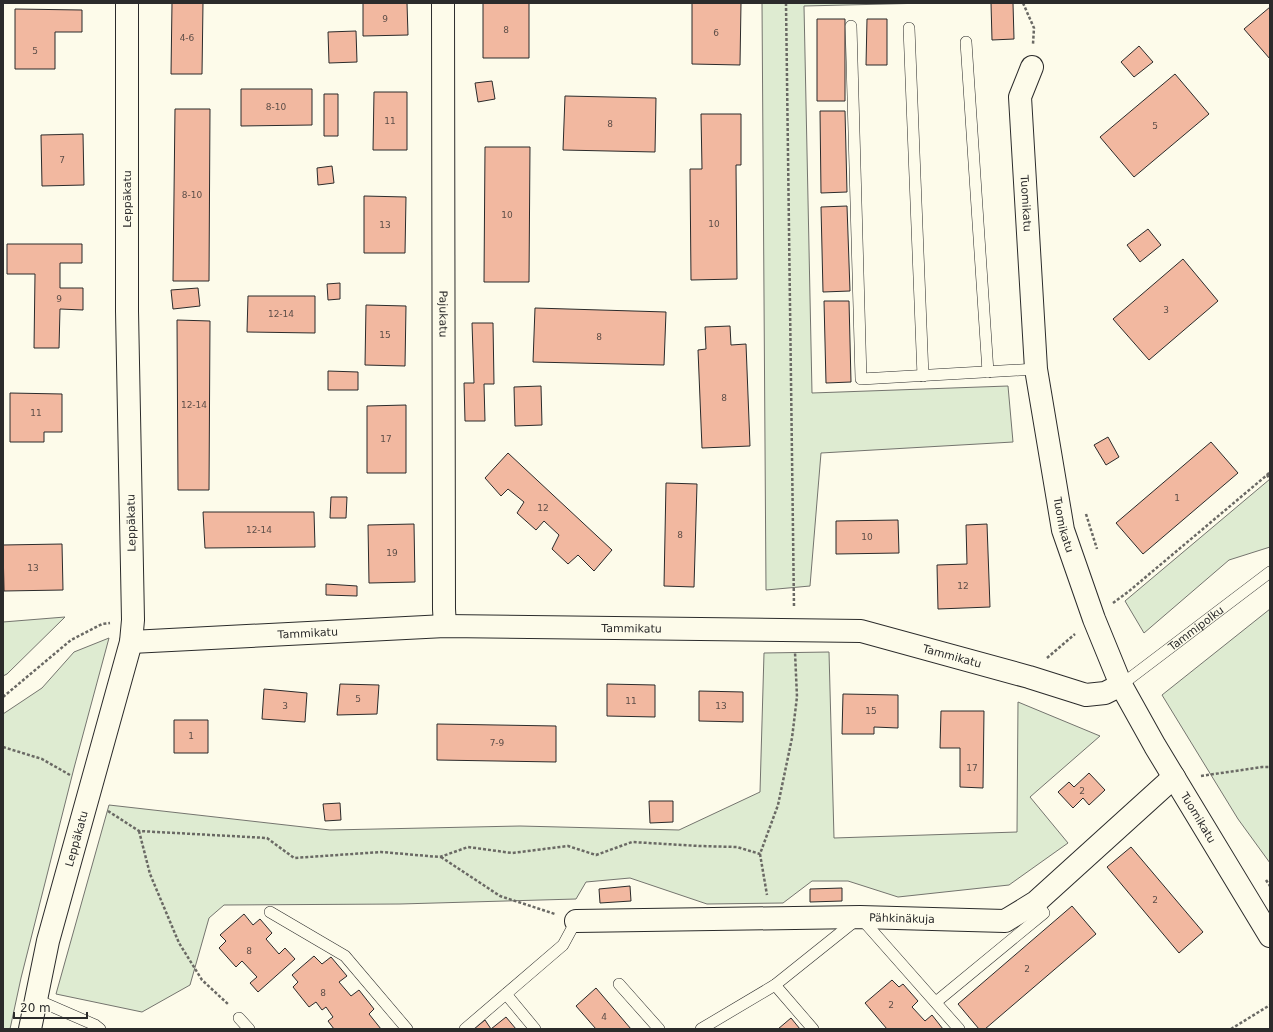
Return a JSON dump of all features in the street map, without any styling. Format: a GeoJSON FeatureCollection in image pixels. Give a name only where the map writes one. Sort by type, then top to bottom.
{"type":"FeatureCollection","features":[{"type":"Feature","properties":{"kind":"street","name":"Leppäkatu"},"geometry":{"type":"LineString","coordinates":[[30,1029],[48,941],[131,642],[133,620],[127,311],[127,3]]}},
{"type":"Feature","properties":{"kind":"street","name":"Pajukatu"},"geometry":{"type":"LineString","coordinates":[[443,3],[445,626]]}},
{"type":"Feature","properties":{"kind":"street","name":"Tuomikatu"},"geometry":{"type":"LineString","coordinates":[[1032,67],[1020,97],[1036,369],[1063,530],[1094,619],[1121,685],[1155,746],[1270,936]]}},
{"type":"Feature","properties":{"kind":"street","name":"Tammikatu"},"geometry":{"type":"LineString","coordinates":[[131,642],[445,626],[794,621],[861,631],[1029,677],[1086,695],[1105,693],[1121,685]]}},
{"type":"Feature","properties":{"kind":"street","name":"Pähkinäkuja"},"geometry":{"type":"LineString","coordinates":[[576,921],[860,917],[1005,921],[1036,902],[1174,777]]}},
{"type":"Feature","properties":{"kind":"lane"},"geometry":{"type":"LineString","coordinates":[[851,26],[860,380],[1036,369]]}},
{"type":"Feature","properties":{"kind":"lane"},"geometry":{"type":"LineString","coordinates":[[909,28],[923,376]]}},
{"type":"Feature","properties":{"kind":"lane"},"geometry":{"type":"LineString","coordinates":[[966,42],[988,372]]}},
{"type":"Feature","properties":{"kind":"lane","name":"Tammipolku"},"geometry":{"type":"LineString","coordinates":[[1121,685],[1270,572]]}},
{"type":"Feature","properties":{"kind":"lane"},"geometry":{"type":"LineString","coordinates":[[936,1002],[1044,913],[1036,902]]}},
{"type":"Feature","properties":{"kind":"lane"},"geometry":{"type":"LineString","coordinates":[[270,912],[345,956],[407,1029]]}},
{"type":"Feature","properties":{"kind":"lane"},"geometry":{"type":"LineString","coordinates":[[701,1029],[775,985],[860,917],[959,1029]]}},
{"type":"Feature","properties":{"kind":"lane"},"geometry":{"type":"LineString","coordinates":[[466,1029],[563,945],[576,921]]}},
{"type":"Feature","properties":{"kind":"lane"},"geometry":{"type":"LineString","coordinates":[[620,984],[659,1029]]}},
{"type":"Feature","properties":{"kind":"lane"},"geometry":{"type":"LineString","coordinates":[[775,985],[813,1029]]}},
{"type":"Feature","properties":{"kind":"lane"},"geometry":{"type":"LineString","coordinates":[[506,994],[535,1029]]}},
{"type":"Feature","properties":{"kind":"lane"},"geometry":{"type":"LineString","coordinates":[[35,999],[95,1025],[100,1029]]}},
{"type":"Feature","properties":{"kind":"lane"},"geometry":{"type":"LineString","coordinates":[[239,1018],[249,1029]]}},
{"type":"Feature","properties":{"kind":"path"},"geometry":{"type":"LineString","coordinates":[[771,919],[760,854],[778,805],[792,738],[797,697],[794,621],[786,3]]}},
{"type":"Feature","properties":{"kind":"path"},"geometry":{"type":"LineString","coordinates":[[1024,3],[1034,28],[1032,67]]}},
{"type":"Feature","properties":{"kind":"path"},"geometry":{"type":"LineString","coordinates":[[1267,475],[1270,472]]}},
{"type":"Feature","properties":{"kind":"path"},"geometry":{"type":"LineString","coordinates":[[1084,509],[1098,553]]}},
{"type":"Feature","properties":{"kind":"path"},"geometry":{"type":"LineString","coordinates":[[1113,602],[1116,609]]}},
{"type":"Feature","properties":{"kind":"path"},"geometry":{"type":"LineString","coordinates":[[3,697],[71,640],[102,624],[133,620]]}},
{"type":"Feature","properties":{"kind":"path"},"geometry":{"type":"LineString","coordinates":[[3,747],[42,759],[89,792],[139,831],[267,838],[294,858],[381,852],[440,857],[468,847],[512,854],[568,846],[596,855],[632,842],[737,847],[760,854]]}},
{"type":"Feature","properties":{"kind":"path"},"geometry":{"type":"LineString","coordinates":[[1204,782],[1201,776],[1262,767],[1270,768]]}},
{"type":"Feature","properties":{"kind":"path"},"geometry":{"type":"LineString","coordinates":[[139,831],[150,874],[179,943],[202,980],[230,1007],[239,1018]]}},
{"type":"Feature","properties":{"kind":"path"},"geometry":{"type":"LineString","coordinates":[[440,857],[500,896],[576,921]]}},
{"type":"Feature","properties":{"kind":"path"},"geometry":{"type":"LineString","coordinates":[[1262,874],[1270,886]]}},
{"type":"Feature","properties":{"kind":"path"},"geometry":{"type":"LineString","coordinates":[[1231,1029],[1270,1006]]}},
{"type":"Feature","properties":{"kind":"green space"},"geometry":{"type":"Polygon","coordinates":[[[762,3],[928,3],[804,6],[812,393],[1008,386],[1013,442],[821,453],[810,586],[766,590],[762,3]]]}},
{"type":"Feature","properties":{"kind":"green space"},"geometry":{"type":"Polygon","coordinates":[[[1270,479],[1270,547],[1229,560],[1144,633],[1125,601],[1270,479]]]}},
{"type":"Feature","properties":{"kind":"green space"},"geometry":{"type":"Polygon","coordinates":[[[1270,609],[1270,863],[1238,819],[1162,695],[1270,609]]]}},
{"type":"Feature","properties":{"kind":"green space"},"geometry":{"type":"Polygon","coordinates":[[[65,617],[7,674],[3,676],[3,622],[65,617]]]}},
{"type":"Feature","properties":{"kind":"green space"},"geometry":{"type":"Polygon","coordinates":[[[109,638],[74,768],[21,978],[10,1029],[3,1029],[3,714],[42,688],[74,652],[109,638]]]}},
{"type":"Feature","properties":{"kind":"green space"},"geometry":{"type":"Polygon","coordinates":[[[829,652],[834,838],[1017,832],[1018,702],[1100,736],[1030,797],[1068,843],[1009,885],[898,897],[848,881],[812,881],[783,903],[707,904],[630,878],[586,882],[576,899],[400,904],[224,905],[209,918],[190,985],[142,1012],[56,994],[109,805],[330,830],[520,826],[679,830],[760,792],[764,653],[829,652]]]}},
{"type":"Feature","properties":{"kind":"building"},"geometry":{"type":"Polygon","coordinates":[[[172,3],[203,3],[202,74],[171,74],[172,3]]]}},
{"type":"Feature","properties":{"kind":"building"},"geometry":{"type":"Polygon","coordinates":[[[363,3],[407,3],[408,35],[363,36],[363,3]]]}},
{"type":"Feature","properties":{"kind":"building"},"geometry":{"type":"Polygon","coordinates":[[[483,3],[529,3],[529,58],[483,58],[483,3]]]}},
{"type":"Feature","properties":{"kind":"building"},"geometry":{"type":"Polygon","coordinates":[[[692,3],[741,3],[740,65],[692,64],[692,3]]]}},
{"type":"Feature","properties":{"kind":"building"},"geometry":{"type":"Polygon","coordinates":[[[991,3],[1013,3],[1014,39],[992,40],[991,3]]]}},
{"type":"Feature","properties":{"kind":"building"},"geometry":{"type":"Polygon","coordinates":[[[1270,7],[1270,59],[1244,29],[1270,7]]]}},
{"type":"Feature","properties":{"kind":"building"},"geometry":{"type":"Polygon","coordinates":[[[15,9],[82,10],[82,32],[55,32],[55,69],[15,69],[15,9]]]}},
{"type":"Feature","properties":{"kind":"building"},"geometry":{"type":"Polygon","coordinates":[[[817,19],[845,19],[845,101],[817,101],[817,19]]]}},
{"type":"Feature","properties":{"kind":"building"},"geometry":{"type":"Polygon","coordinates":[[[867,19],[887,19],[887,65],[866,65],[867,19]]]}},
{"type":"Feature","properties":{"kind":"building"},"geometry":{"type":"Polygon","coordinates":[[[356,31],[357,62],[329,63],[328,32],[356,31]]]}},
{"type":"Feature","properties":{"kind":"building"},"geometry":{"type":"Polygon","coordinates":[[[1139,46],[1153,62],[1134,77],[1121,62],[1139,46]]]}},
{"type":"Feature","properties":{"kind":"building"},"geometry":{"type":"Polygon","coordinates":[[[1175,74],[1209,114],[1134,177],[1100,137],[1175,74]]]}},
{"type":"Feature","properties":{"kind":"building"},"geometry":{"type":"Polygon","coordinates":[[[492,81],[495,99],[478,102],[475,83],[492,81]]]}},
{"type":"Feature","properties":{"kind":"building"},"geometry":{"type":"Polygon","coordinates":[[[241,89],[312,89],[312,125],[241,126],[241,89]]]}},
{"type":"Feature","properties":{"kind":"building"},"geometry":{"type":"Polygon","coordinates":[[[374,92],[407,92],[407,150],[373,150],[374,92]]]}},
{"type":"Feature","properties":{"kind":"building"},"geometry":{"type":"Polygon","coordinates":[[[324,94],[338,94],[338,136],[324,136],[324,94]]]}},
{"type":"Feature","properties":{"kind":"building"},"geometry":{"type":"Polygon","coordinates":[[[565,96],[656,98],[655,152],[563,150],[565,96]]]}},
{"type":"Feature","properties":{"kind":"building"},"geometry":{"type":"Polygon","coordinates":[[[175,109],[210,109],[209,281],[173,281],[175,109]]]}},
{"type":"Feature","properties":{"kind":"building"},"geometry":{"type":"Polygon","coordinates":[[[820,111],[845,111],[847,192],[821,193],[820,111]]]}},
{"type":"Feature","properties":{"kind":"building"},"geometry":{"type":"Polygon","coordinates":[[[701,114],[741,114],[741,165],[736,165],[737,279],[691,280],[690,169],[702,169],[701,114]]]}},
{"type":"Feature","properties":{"kind":"building"},"geometry":{"type":"Polygon","coordinates":[[[83,134],[84,185],[42,186],[41,135],[83,134]]]}},
{"type":"Feature","properties":{"kind":"building"},"geometry":{"type":"Polygon","coordinates":[[[485,147],[530,147],[529,282],[484,282],[485,147]]]}},
{"type":"Feature","properties":{"kind":"building"},"geometry":{"type":"Polygon","coordinates":[[[332,166],[334,183],[318,185],[317,168],[332,166]]]}},
{"type":"Feature","properties":{"kind":"building"},"geometry":{"type":"Polygon","coordinates":[[[364,196],[406,197],[405,253],[364,253],[364,196]]]}},
{"type":"Feature","properties":{"kind":"building"},"geometry":{"type":"Polygon","coordinates":[[[847,206],[850,291],[823,292],[821,207],[847,206]]]}},
{"type":"Feature","properties":{"kind":"building"},"geometry":{"type":"Polygon","coordinates":[[[1148,229],[1161,245],[1140,262],[1127,245],[1148,229]]]}},
{"type":"Feature","properties":{"kind":"building"},"geometry":{"type":"Polygon","coordinates":[[[7,244],[82,244],[82,263],[60,263],[60,288],[83,288],[83,310],[60,309],[59,348],[34,348],[35,274],[7,274],[7,244]]]}},
{"type":"Feature","properties":{"kind":"building"},"geometry":{"type":"Polygon","coordinates":[[[1183,259],[1218,301],[1149,360],[1113,319],[1183,259]]]}},
{"type":"Feature","properties":{"kind":"building"},"geometry":{"type":"Polygon","coordinates":[[[340,283],[340,299],[328,300],[327,284],[340,283]]]}},
{"type":"Feature","properties":{"kind":"building"},"geometry":{"type":"Polygon","coordinates":[[[198,288],[200,306],[173,309],[171,290],[198,288]]]}},
{"type":"Feature","properties":{"kind":"building"},"geometry":{"type":"Polygon","coordinates":[[[248,296],[315,296],[315,333],[247,332],[248,296]]]}},
{"type":"Feature","properties":{"kind":"building"},"geometry":{"type":"Polygon","coordinates":[[[824,301],[849,301],[851,382],[826,383],[824,301]]]}},
{"type":"Feature","properties":{"kind":"building"},"geometry":{"type":"Polygon","coordinates":[[[366,305],[406,306],[405,366],[365,365],[366,305]]]}},
{"type":"Feature","properties":{"kind":"building"},"geometry":{"type":"Polygon","coordinates":[[[535,308],[666,312],[664,365],[533,362],[535,308]]]}},
{"type":"Feature","properties":{"kind":"building"},"geometry":{"type":"Polygon","coordinates":[[[177,320],[210,321],[209,490],[178,490],[177,320]]]}},
{"type":"Feature","properties":{"kind":"building"},"geometry":{"type":"Polygon","coordinates":[[[472,323],[493,323],[494,384],[484,384],[485,421],[465,421],[464,383],[474,383],[472,323]]]}},
{"type":"Feature","properties":{"kind":"building"},"geometry":{"type":"Polygon","coordinates":[[[730,326],[731,345],[746,344],[750,446],[702,448],[698,350],[706,349],[705,327],[730,326]]]}},
{"type":"Feature","properties":{"kind":"building"},"geometry":{"type":"Polygon","coordinates":[[[328,371],[358,372],[358,390],[328,390],[328,371]]]}},
{"type":"Feature","properties":{"kind":"building"},"geometry":{"type":"Polygon","coordinates":[[[541,386],[542,425],[515,426],[514,387],[541,386]]]}},
{"type":"Feature","properties":{"kind":"building"},"geometry":{"type":"Polygon","coordinates":[[[10,393],[62,394],[62,432],[44,432],[44,442],[10,442],[10,393]]]}},
{"type":"Feature","properties":{"kind":"building"},"geometry":{"type":"Polygon","coordinates":[[[406,405],[406,473],[367,473],[367,406],[406,405]]]}},
{"type":"Feature","properties":{"kind":"building"},"geometry":{"type":"Polygon","coordinates":[[[1108,437],[1119,457],[1106,465],[1094,445],[1108,437]]]}},
{"type":"Feature","properties":{"kind":"building"},"geometry":{"type":"Polygon","coordinates":[[[1211,442],[1238,473],[1143,554],[1116,523],[1211,442]]]}},
{"type":"Feature","properties":{"kind":"building"},"geometry":{"type":"Polygon","coordinates":[[[508,453],[612,550],[594,571],[578,555],[568,564],[552,549],[559,535],[544,521],[536,530],[517,513],[524,502],[508,489],[501,496],[485,478],[508,453]]]}},
{"type":"Feature","properties":{"kind":"building"},"geometry":{"type":"Polygon","coordinates":[[[666,483],[697,484],[694,587],[664,586],[666,483]]]}},
{"type":"Feature","properties":{"kind":"building"},"geometry":{"type":"Polygon","coordinates":[[[331,497],[347,497],[346,518],[330,518],[331,497]]]}},
{"type":"Feature","properties":{"kind":"building"},"geometry":{"type":"Polygon","coordinates":[[[203,512],[314,512],[315,547],[205,548],[203,512]]]}},
{"type":"Feature","properties":{"kind":"building"},"geometry":{"type":"Polygon","coordinates":[[[898,520],[899,553],[836,554],[836,521],[898,520]]]}},
{"type":"Feature","properties":{"kind":"building"},"geometry":{"type":"Polygon","coordinates":[[[414,524],[415,582],[369,583],[368,525],[414,524]]]}},
{"type":"Feature","properties":{"kind":"building"},"geometry":{"type":"Polygon","coordinates":[[[987,524],[990,607],[938,609],[937,565],[967,564],[966,525],[987,524]]]}},
{"type":"Feature","properties":{"kind":"building"},"geometry":{"type":"Polygon","coordinates":[[[62,544],[63,590],[4,591],[3,545],[62,544]]]}},
{"type":"Feature","properties":{"kind":"building"},"geometry":{"type":"Polygon","coordinates":[[[326,584],[357,586],[357,596],[326,595],[326,584]]]}},
{"type":"Feature","properties":{"kind":"building"},"geometry":{"type":"Polygon","coordinates":[[[340,684],[379,685],[377,714],[337,715],[340,684]]]}},
{"type":"Feature","properties":{"kind":"building"},"geometry":{"type":"Polygon","coordinates":[[[607,684],[655,685],[655,717],[607,716],[607,684]]]}},
{"type":"Feature","properties":{"kind":"building"},"geometry":{"type":"Polygon","coordinates":[[[264,689],[307,693],[305,722],[262,719],[264,689]]]}},
{"type":"Feature","properties":{"kind":"building"},"geometry":{"type":"Polygon","coordinates":[[[699,691],[743,692],[743,722],[699,721],[699,691]]]}},
{"type":"Feature","properties":{"kind":"building"},"geometry":{"type":"Polygon","coordinates":[[[843,694],[898,695],[898,728],[874,727],[874,734],[842,734],[843,694]]]}},
{"type":"Feature","properties":{"kind":"building"},"geometry":{"type":"Polygon","coordinates":[[[941,711],[984,711],[983,788],[960,787],[960,748],[940,748],[941,711]]]}},
{"type":"Feature","properties":{"kind":"building"},"geometry":{"type":"Polygon","coordinates":[[[174,720],[208,720],[208,753],[174,753],[174,720]]]}},
{"type":"Feature","properties":{"kind":"building"},"geometry":{"type":"Polygon","coordinates":[[[437,724],[556,726],[556,762],[437,760],[437,724]]]}},
{"type":"Feature","properties":{"kind":"building"},"geometry":{"type":"Polygon","coordinates":[[[1089,773],[1105,790],[1089,805],[1083,798],[1073,808],[1058,792],[1069,782],[1074,787],[1089,773]]]}},
{"type":"Feature","properties":{"kind":"building"},"geometry":{"type":"Polygon","coordinates":[[[649,801],[673,801],[673,822],[650,823],[649,801]]]}},
{"type":"Feature","properties":{"kind":"building"},"geometry":{"type":"Polygon","coordinates":[[[340,803],[341,820],[325,821],[323,804],[340,803]]]}},
{"type":"Feature","properties":{"kind":"building"},"geometry":{"type":"Polygon","coordinates":[[[1131,847],[1203,932],[1179,953],[1107,867],[1131,847]]]}},
{"type":"Feature","properties":{"kind":"building"},"geometry":{"type":"Polygon","coordinates":[[[630,886],[631,901],[600,903],[599,889],[630,886]]]}},
{"type":"Feature","properties":{"kind":"building"},"geometry":{"type":"Polygon","coordinates":[[[842,888],[842,901],[810,902],[810,889],[842,888]]]}},
{"type":"Feature","properties":{"kind":"building"},"geometry":{"type":"Polygon","coordinates":[[[1072,906],[1096,934],[985,1029],[979,1029],[958,1004],[1072,906]]]}},
{"type":"Feature","properties":{"kind":"building"},"geometry":{"type":"Polygon","coordinates":[[[244,914],[253,925],[260,919],[272,933],[266,939],[279,954],[285,948],[295,959],[258,992],[250,983],[257,977],[242,961],[236,967],[219,948],[226,941],[220,935],[244,914]]]}},
{"type":"Feature","properties":{"kind":"building"},"geometry":{"type":"Polygon","coordinates":[[[314,956],[322,964],[331,957],[347,976],[339,982],[351,996],[359,990],[374,1009],[369,1014],[381,1029],[334,1029],[328,1021],[333,1017],[326,1007],[322,1010],[316,1002],[309,1007],[293,987],[298,982],[292,975],[314,956]]]}},
{"type":"Feature","properties":{"kind":"building"},"geometry":{"type":"Polygon","coordinates":[[[892,980],[899,987],[903,984],[918,1001],[912,1007],[925,1021],[932,1015],[943,1029],[887,1029],[865,1003],[892,980]]]}},
{"type":"Feature","properties":{"kind":"building"},"geometry":{"type":"Polygon","coordinates":[[[596,988],[631,1029],[596,1029],[576,1006],[596,988]]]}},
{"type":"Feature","properties":{"kind":"building"},"geometry":{"type":"Polygon","coordinates":[[[506,1017],[516,1029],[491,1029],[506,1017]]]}},
{"type":"Feature","properties":{"kind":"building"},"geometry":{"type":"Polygon","coordinates":[[[791,1018],[800,1029],[778,1029],[791,1018]]]}},
{"type":"Feature","properties":{"kind":"building"},"geometry":{"type":"Polygon","coordinates":[[[485,1020],[491,1029],[474,1029],[485,1020]]]}}]}
